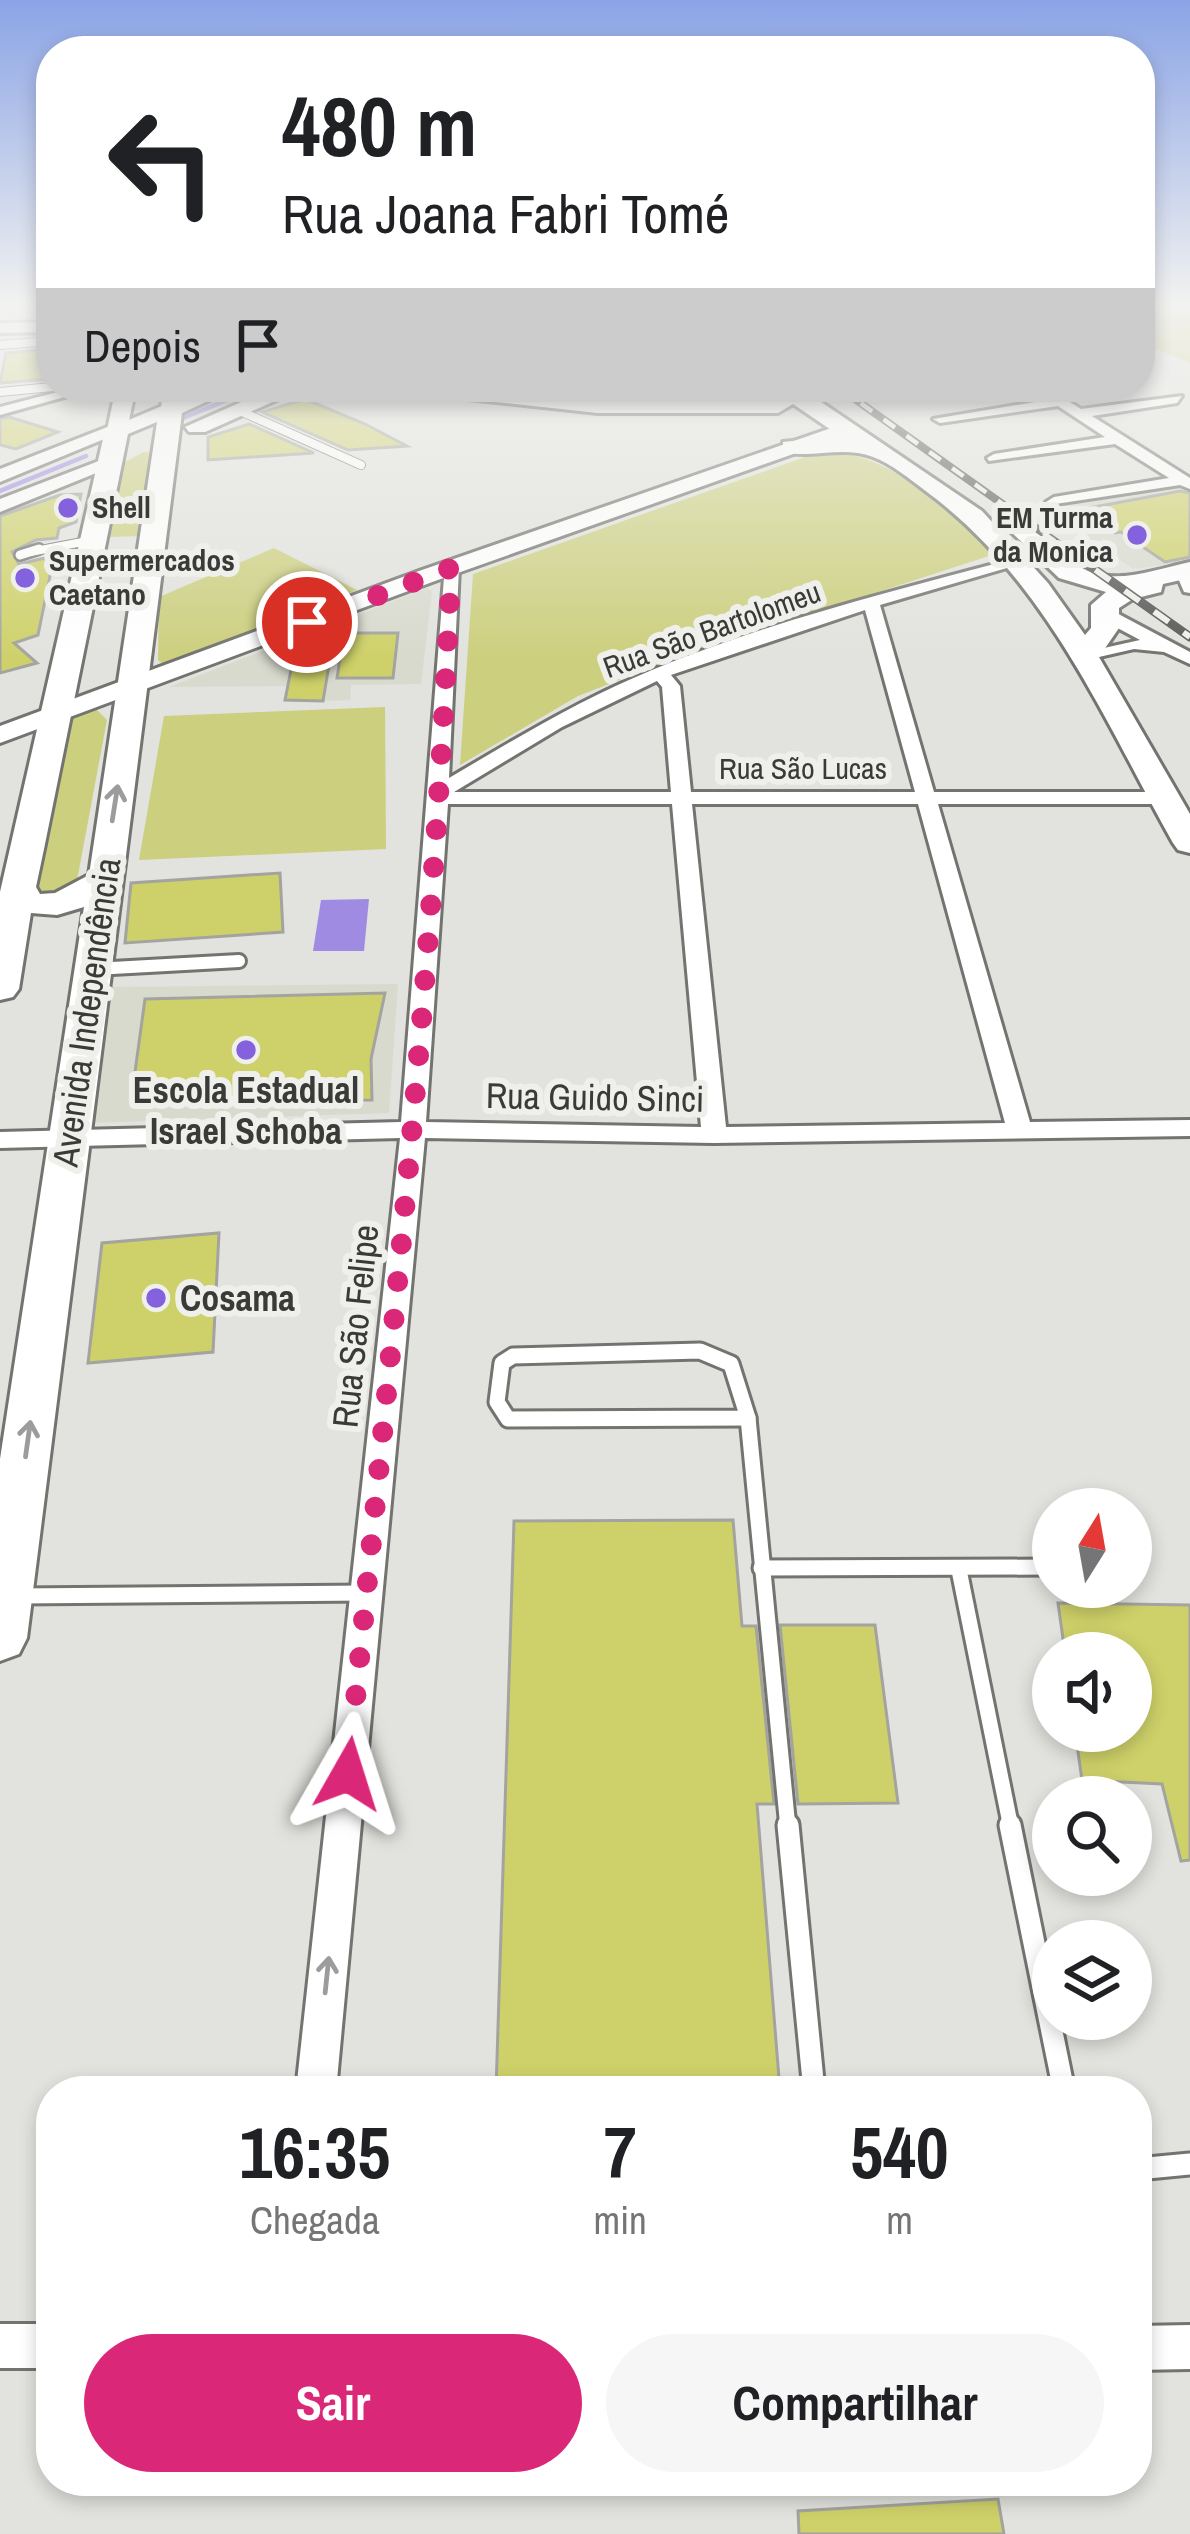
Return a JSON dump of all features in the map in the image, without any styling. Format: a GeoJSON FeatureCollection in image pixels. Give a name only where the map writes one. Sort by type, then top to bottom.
{"type":"FeatureCollection","features":[{"type":"Feature","properties":{"kind":"main road"},"geometry":{"type":"LineString","coordinates":[[0,989],[10,915],[98,541],[118,425]]}},
{"type":"Feature","properties":{"kind":"main road"},"geometry":{"type":"LineString","coordinates":[[117,430],[125,425]]}},
{"type":"Feature","properties":{"kind":"main road","name":"Avenida Independência"},"geometry":{"type":"LineString","coordinates":[[3,1617],[136,639],[171,425]]}},
{"type":"Feature","properties":{"kind":"main road"},"geometry":{"type":"LineString","coordinates":[[111,463],[202,425]]}},
{"type":"Feature","properties":{"kind":"main road"},"geometry":{"type":"LineString","coordinates":[[812,425],[873,445]]}},
{"type":"Feature","properties":{"kind":"main road"},"geometry":{"type":"LineString","coordinates":[[842,425],[938,488],[1019,562],[1083,658],[1190,842]]}},
{"type":"Feature","properties":{"kind":"main road"},"geometry":{"type":"LineString","coordinates":[[791,447],[848,442],[873,445]]}},
{"type":"Feature","properties":{"kind":"main road"},"geometry":{"type":"LineString","coordinates":[[938,488],[1006,514],[1071,573],[1089,582],[1190,571]]}},
{"type":"Feature","properties":{"kind":"main road"},"geometry":{"type":"LineString","coordinates":[[98,541],[138,539],[138,553],[147,570]]}},
{"type":"Feature","properties":{"kind":"main road"},"geometry":{"type":"LineString","coordinates":[[1083,658],[1105,628],[1105,605],[1134,588],[1190,588]]}},
{"type":"Feature","properties":{"kind":"main road"},"geometry":{"type":"LineString","coordinates":[[70,658],[85,665],[120,661],[136,639]]}},
{"type":"Feature","properties":{"kind":"main road"},"geometry":{"type":"LineString","coordinates":[[10,915],[26,901],[48,905],[80,897],[103,881]]}},
{"type":"Feature","properties":{"kind":"main road"},"geometry":{"type":"LineString","coordinates":[[10,915],[74,923],[95,951]]}},
{"type":"Feature","properties":{"kind":"street"},"geometry":{"type":"LineString","coordinates":[[791,447],[807,433],[800,425]]}},
{"type":"Feature","properties":{"kind":"street"},"geometry":{"type":"LineString","coordinates":[[1096,425],[1186,482]]}},
{"type":"Feature","properties":{"kind":"street"},"geometry":{"type":"LineString","coordinates":[[0,476],[117,430]]}},
{"type":"Feature","properties":{"kind":"street"},"geometry":{"type":"LineString","coordinates":[[0,735],[837,432]]}},
{"type":"Feature","properties":{"kind":"street"},"geometry":{"type":"LineString","coordinates":[[994,458],[1117,439]]}},
{"type":"Feature","properties":{"kind":"street"},"geometry":{"type":"LineString","coordinates":[[0,506],[111,463]]}},
{"type":"Feature","properties":{"kind":"street"},"geometry":{"type":"LineString","coordinates":[[1054,502],[1186,482]]}},
{"type":"Feature","properties":{"kind":"street","name":"Rua São Bartolomeu"},"geometry":{"type":"LineString","coordinates":[[441,795],[555,723],[660,673],[871,602],[1019,562]]}},
{"type":"Feature","properties":{"kind":"street","name":"Rua São Felipe"},"geometry":{"type":"LineString","coordinates":[[318,2076],[415,1130],[441,795],[451,568]]}},
{"type":"Feature","properties":{"kind":"street"},"geometry":{"type":"LineString","coordinates":[[1190,571],[1186,578],[1190,588]]}},
{"type":"Feature","properties":{"kind":"street"},"geometry":{"type":"LineString","coordinates":[[871,602],[1020,1131]]}},
{"type":"Feature","properties":{"kind":"street"},"geometry":{"type":"LineString","coordinates":[[1103,614],[1184,655]]}},
{"type":"Feature","properties":{"kind":"street"},"geometry":{"type":"LineString","coordinates":[[1083,658],[1134,644],[1184,655]]}},
{"type":"Feature","properties":{"kind":"street"},"geometry":{"type":"LineString","coordinates":[[660,673],[671,686],[714,1135]]}},
{"type":"Feature","properties":{"kind":"street","name":"Rua São Lucas"},"geometry":{"type":"LineString","coordinates":[[441,795],[1164,798]]}},
{"type":"Feature","properties":{"kind":"street","name":"Rua Guido Sinci"},"geometry":{"type":"LineString","coordinates":[[0,1140],[415,1130],[714,1135],[1190,1128]]}},
{"type":"Feature","properties":{"kind":"street"},"geometry":{"type":"LineString","coordinates":[[0,2346],[36,2346]]}},
{"type":"Feature","properties":{"kind":"street"},"geometry":{"type":"LineString","coordinates":[[1152,2348],[1190,2347]]}},
{"type":"Feature","properties":{"kind":"lane"},"geometry":{"type":"LineString","coordinates":[[272,425],[361,465]]}},
{"type":"Feature","properties":{"kind":"lane"},"geometry":{"type":"LineString","coordinates":[[20,555],[63,542],[98,541]]}},
{"type":"Feature","properties":{"kind":"lane"},"geometry":{"type":"LineString","coordinates":[[95,951],[238,961]]}},
{"type":"Feature","properties":{"kind":"lane"},"geometry":{"type":"LineString","coordinates":[[748,1418],[508,1419],[497,1402],[502,1363],[513,1356],[700,1351],[731,1364],[748,1418],[812,2076]]}},
{"type":"Feature","properties":{"kind":"lane"},"geometry":{"type":"LineString","coordinates":[[761,1568],[1032,1568]]}},
{"type":"Feature","properties":{"kind":"lane"},"geometry":{"type":"LineString","coordinates":[[959,1570],[1061,2076]]}},
{"type":"Feature","properties":{"kind":"lane"},"geometry":{"type":"LineString","coordinates":[[3,1617],[366,1593]]}},
{"type":"Feature","properties":{"kind":"lane"},"geometry":{"type":"LineString","coordinates":[[1152,2168],[1190,2164]]}},
{"type":"Feature","properties":{"kind":"shaded area","name":"EM Turma da Monica"},"geometry":{"type":"Polygon","coordinates":[[[1178,487],[1190,495],[1190,561],[1133,569],[1047,509],[1178,487]]]}},
{"type":"Feature","properties":{"kind":"shaded area"},"geometry":{"type":"Polygon","coordinates":[[[427,588],[432,591],[421,684],[351,685],[350,700],[323,701],[285,700],[287,686],[169,687],[427,588]]]}},
{"type":"Feature","properties":{"kind":"shaded area"},"geometry":{"type":"Polygon","coordinates":[[[369,899],[364,951],[313,951],[321,900],[369,899]]]}},
{"type":"Feature","properties":{"kind":"shaded area","name":"Escola Estadual Israel Schoba"},"geometry":{"type":"Polygon","coordinates":[[[398,984],[389,1113],[86,1123],[110,987],[398,984]]]}},
{"type":"Feature","properties":{"kind":"green space"},"geometry":{"type":"Polygon","coordinates":[[[822,451],[848,454],[895,473],[937,502],[995,554],[678,657],[578,696],[460,765],[473,574],[822,451]]]}},
{"type":"Feature","properties":{"kind":"green space"},"geometry":{"type":"Polygon","coordinates":[[[144,452],[154,453],[145,536],[106,537],[121,464],[144,452]]]}},
{"type":"Feature","properties":{"kind":"green space"},"geometry":{"type":"Polygon","coordinates":[[[274,548],[357,590],[164,665],[158,660],[159,597],[274,548]]]}},
{"type":"Feature","properties":{"kind":"green space"},"geometry":{"type":"Polygon","coordinates":[[[93,706],[107,720],[75,891],[62,899],[27,891],[65,715],[93,706]]]}},
{"type":"Feature","properties":{"kind":"green space"},"geometry":{"type":"Polygon","coordinates":[[[385,707],[386,849],[139,860],[164,716],[385,707]]]}},
{"type":"Feature","properties":{"kind":"building"},"geometry":{"type":"Polygon","coordinates":[[[0,425],[36,425],[58,432],[16,449],[0,445],[0,425]]]}},
{"type":"Feature","properties":{"kind":"building"},"geometry":{"type":"Polygon","coordinates":[[[252,425],[314,453],[208,460],[208,437],[252,425]]]}},
{"type":"Feature","properties":{"kind":"building"},"geometry":{"type":"Polygon","coordinates":[[[292,425],[367,425],[407,446],[348,450],[292,425]]]}},
{"type":"Feature","properties":{"kind":"building","name":"EM Turma da Monica"},"geometry":{"type":"Polygon","coordinates":[[[1190,493],[1190,557],[1165,562],[1121,532],[1115,533],[1089,508],[1190,493]]]}},
{"type":"Feature","properties":{"kind":"building"},"geometry":{"type":"Polygon","coordinates":[[[81,494],[76,522],[59,528],[57,538],[36,540],[12,552],[19,564],[54,556],[38,635],[14,643],[37,663],[0,673],[0,516],[60,495],[81,494]]]}},
{"type":"Feature","properties":{"kind":"building"},"geometry":{"type":"Polygon","coordinates":[[[344,633],[398,633],[393,678],[337,678],[344,633]]]}},
{"type":"Feature","properties":{"kind":"building"},"geometry":{"type":"Polygon","coordinates":[[[292,665],[329,665],[323,701],[285,700],[292,665]]]}},
{"type":"Feature","properties":{"kind":"building"},"geometry":{"type":"Polygon","coordinates":[[[280,873],[283,932],[125,943],[131,883],[280,873]]]}},
{"type":"Feature","properties":{"kind":"building","name":"Escola Estadual Israel Schoba"},"geometry":{"type":"Polygon","coordinates":[[[385,993],[371,1059],[372,1100],[131,1101],[145,999],[385,993]]]}},
{"type":"Feature","properties":{"kind":"building","name":"Cosama"},"geometry":{"type":"Polygon","coordinates":[[[219,1233],[213,1352],[88,1363],[102,1243],[219,1233]]]}},
{"type":"Feature","properties":{"kind":"building"},"geometry":{"type":"Polygon","coordinates":[[[733,1520],[742,1626],[756,1626],[774,1804],[757,1804],[779,2076],[496,2076],[514,1521],[733,1520]]]}},
{"type":"Feature","properties":{"kind":"building"},"geometry":{"type":"Polygon","coordinates":[[[1190,1605],[1190,1860],[1181,1861],[1162,1784],[1152,1784],[1152,1776],[1081,1776],[1078,1752],[1152,1752],[1152,1632],[1062,1632],[1059,1608],[1190,1605]]]}},
{"type":"Feature","properties":{"kind":"building"},"geometry":{"type":"Polygon","coordinates":[[[780,1625],[875,1625],[898,1803],[798,1804],[780,1625]]]}},
{"type":"Feature","properties":{"kind":"building"},"geometry":{"type":"Polygon","coordinates":[[[998,2499],[1004,2534],[799,2534],[798,2511],[998,2499]]]}},
{"type":"Feature","properties":{"kind":"waterway"},"geometry":{"type":"LineString","coordinates":[[0,491],[86,456]]}},
{"type":"Feature","properties":{"kind":"railway"},"geometry":{"type":"LineString","coordinates":[[892,425],[1070,552]]}},
{"type":"Feature","properties":{"kind":"railway"},"geometry":{"type":"LineString","coordinates":[[1066,549],[1190,637]]}},
{"type":"Feature","properties":{"kind":"place","name":"Shell"},"geometry":{"type":"Point","coordinates":[68,508]}},
{"type":"Feature","properties":{"kind":"place","name":"EM Turma da Monica"},"geometry":{"type":"Point","coordinates":[1137,535]}},
{"type":"Feature","properties":{"kind":"place","name":"Supermercados Caetano"},"geometry":{"type":"Point","coordinates":[25,578]}},
{"type":"Feature","properties":{"kind":"place","name":"Escola Estadual Israel Schoba"},"geometry":{"type":"Point","coordinates":[246,1050]}},
{"type":"Feature","properties":{"kind":"place","name":"Cosama"},"geometry":{"type":"Point","coordinates":[156,1298]}},
{"type":"Feature","properties":{"kind":"route"},"geometry":{"type":"LineString","coordinates":[[307,622],[451,568],[441,798],[415,1130],[348,1774]]}}]}
